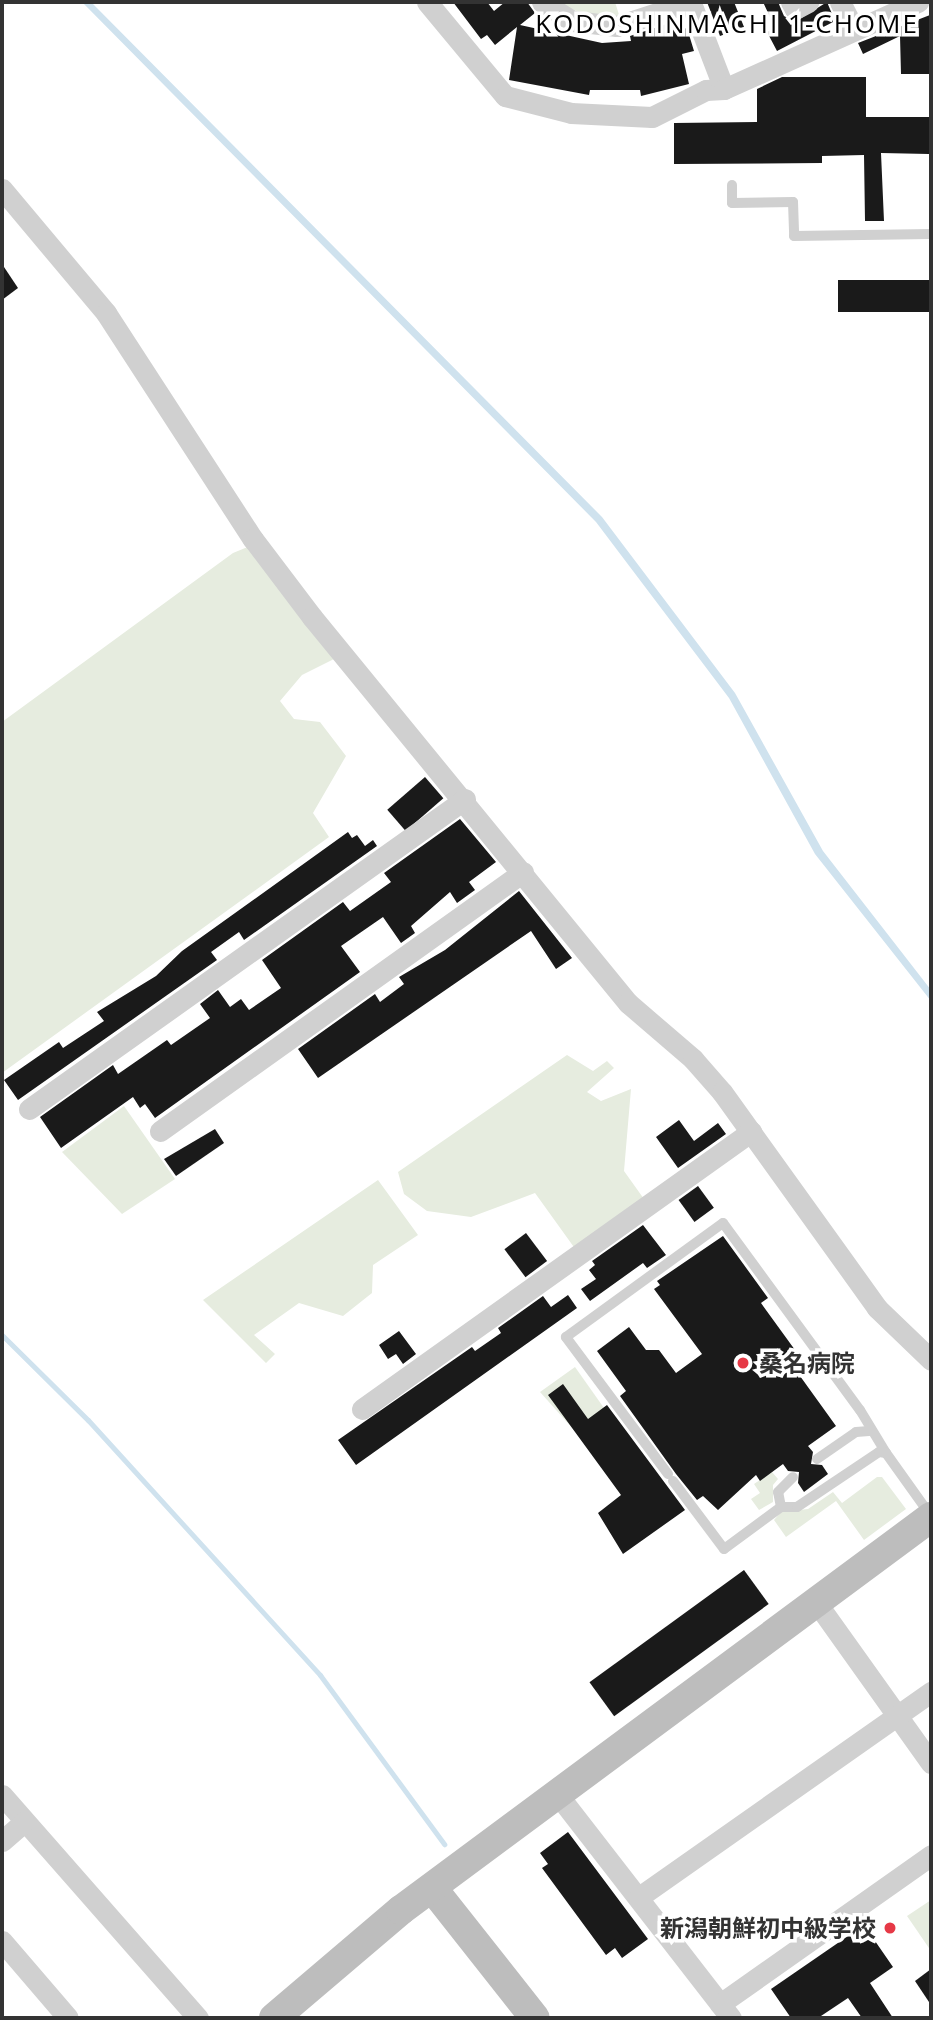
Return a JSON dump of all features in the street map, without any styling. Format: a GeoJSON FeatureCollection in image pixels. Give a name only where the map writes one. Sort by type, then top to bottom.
{"type":"FeatureCollection","features":[{"type":"Feature","properties":{"kind":"street"},"geometry":{"type":"LineString","coordinates":[[427,2],[505,96],[571,113],[652,117],[706,90],[724,89],[854,30],[889,7],[918,2]]}},
{"type":"Feature","properties":{"kind":"street"},"geometry":{"type":"LineString","coordinates":[[542,2],[573,21],[617,26],[691,2],[724,89]]}},
{"type":"Feature","properties":{"kind":"street"},"geometry":{"type":"LineString","coordinates":[[791,2],[795,9],[808,2]]}},
{"type":"Feature","properties":{"kind":"street"},"geometry":{"type":"LineString","coordinates":[[840,2],[854,30]]}},
{"type":"Feature","properties":{"kind":"street"},"geometry":{"type":"LineString","coordinates":[[2,189],[106,313],[261,550],[466,799],[628,1003],[693,1059],[751,1132],[877,1308],[931,1360]]}},
{"type":"Feature","properties":{"kind":"street"},"geometry":{"type":"LineString","coordinates":[[29,1110],[466,799]]}},
{"type":"Feature","properties":{"kind":"street"},"geometry":{"type":"LineString","coordinates":[[160,1131],[523,872]]}},
{"type":"Feature","properties":{"kind":"street"},"geometry":{"type":"LineString","coordinates":[[362,1409],[751,1132]]}},
{"type":"Feature","properties":{"kind":"street"},"geometry":{"type":"LineString","coordinates":[[274,2018],[401,1910],[433,1889],[931,1516]]}},
{"type":"Feature","properties":{"kind":"street"},"geometry":{"type":"LineString","coordinates":[[816,1602],[931,1763]]}},
{"type":"Feature","properties":{"kind":"street"},"geometry":{"type":"LineString","coordinates":[[639,1897],[931,1692]]}},
{"type":"Feature","properties":{"kind":"street"},"geometry":{"type":"LineString","coordinates":[[558,1794],[726,2011],[931,1855]]}},
{"type":"Feature","properties":{"kind":"street"},"geometry":{"type":"LineString","coordinates":[[2,1796],[198,2018]]}},
{"type":"Feature","properties":{"kind":"street"},"geometry":{"type":"LineString","coordinates":[[2,1842],[24,1822]]}},
{"type":"Feature","properties":{"kind":"street"},"geometry":{"type":"LineString","coordinates":[[433,1889],[520,2013]]}},
{"type":"Feature","properties":{"kind":"street"},"geometry":{"type":"LineString","coordinates":[[2,1941],[68,2018]]}},
{"type":"Feature","properties":{"kind":"lane"},"geometry":{"type":"LineString","coordinates":[[732,185],[732,203],[793,202],[794,236],[931,234]]}},
{"type":"Feature","properties":{"kind":"lane"},"geometry":{"type":"LineString","coordinates":[[886,1453],[871,1453],[797,1507],[781,1507],[724,1549],[566,1337],[723,1223],[863,1414],[869,1431],[886,1453],[931,1516]]}},
{"type":"Feature","properties":{"kind":"lane"},"geometry":{"type":"LineString","coordinates":[[817,1459],[856,1432],[869,1431]]}},
{"type":"Feature","properties":{"kind":"lane"},"geometry":{"type":"LineString","coordinates":[[781,1507],[778,1492],[793,1477]]}},
{"type":"Feature","properties":{"kind":"shaded area"},"geometry":{"type":"Polygon","coordinates":[[[554,2],[615,2],[620,18],[594,18],[554,2]]]}},
{"type":"Feature","properties":{"kind":"shaded area"},"geometry":{"type":"Polygon","coordinates":[[[250,546],[336,658],[302,675],[280,701],[294,719],[320,722],[346,756],[313,813],[329,837],[2,1073],[2,722],[233,553],[250,546]]]}},
{"type":"Feature","properties":{"kind":"shaded area"},"geometry":{"type":"Polygon","coordinates":[[[567,1055],[593,1071],[607,1061],[614,1068],[587,1092],[601,1101],[631,1089],[624,1171],[644,1199],[576,1250],[535,1193],[471,1217],[427,1211],[404,1194],[398,1172],[567,1055]]]}},
{"type":"Feature","properties":{"kind":"shaded area"},"geometry":{"type":"Polygon","coordinates":[[[124,1106],[175,1179],[122,1214],[62,1152],[124,1106]]]}},
{"type":"Feature","properties":{"kind":"shaded area"},"geometry":{"type":"Polygon","coordinates":[[[378,1180],[418,1235],[373,1265],[372,1293],[343,1316],[299,1303],[254,1335],[275,1354],[266,1363],[203,1300],[378,1180]]]}},
{"type":"Feature","properties":{"kind":"shaded area"},"geometry":{"type":"Polygon","coordinates":[[[575,1367],[604,1408],[574,1430],[540,1392],[575,1367]]]}},
{"type":"Feature","properties":{"kind":"shaded area"},"geometry":{"type":"Polygon","coordinates":[[[772,1472],[778,1479],[773,1485],[773,1502],[759,1510],[751,1499],[760,1493],[754,1484],[772,1472]]]}},
{"type":"Feature","properties":{"kind":"shaded area"},"geometry":{"type":"Polygon","coordinates":[[[877,1477],[882,1477],[906,1509],[864,1540],[836,1501],[786,1537],[774,1520],[781,1512],[808,1509],[833,1492],[842,1503],[877,1477]]]}},
{"type":"Feature","properties":{"kind":"shaded area"},"geometry":{"type":"Polygon","coordinates":[[[931,1900],[931,1951],[907,1916],[931,1900]]]}},
{"type":"Feature","properties":{"kind":"water"},"geometry":{"type":"Polygon","coordinates":[[[82,2],[91,2],[602,517],[735,693],[823,851],[931,990],[931,1001],[815,854],[729,698],[596,522],[82,2]]]}},
{"type":"Feature","properties":{"kind":"building"},"geometry":{"type":"Polygon","coordinates":[[[453,2],[487,2],[494,11],[505,2],[527,2],[535,13],[520,25],[602,43],[631,41],[630,36],[673,22],[676,31],[687,28],[694,51],[682,54],[689,84],[641,96],[640,90],[590,90],[589,95],[509,80],[517,27],[495,45],[487,35],[481,39],[453,2]]]}},
{"type":"Feature","properties":{"kind":"building"},"geometry":{"type":"Polygon","coordinates":[[[707,2],[734,2],[744,27],[720,36],[707,2]]]}},
{"type":"Feature","properties":{"kind":"building"},"geometry":{"type":"Polygon","coordinates":[[[763,2],[778,2],[784,16],[795,22],[827,2],[835,21],[777,51],[767,32],[775,28],[763,2]]]}},
{"type":"Feature","properties":{"kind":"building"},"geometry":{"type":"Polygon","coordinates":[[[930,15],[931,74],[901,74],[900,36],[863,54],[858,43],[930,15]]]}},
{"type":"Feature","properties":{"kind":"building"},"geometry":{"type":"Polygon","coordinates":[[[782,77],[866,77],[866,117],[929,117],[929,154],[881,153],[884,221],[865,221],[864,155],[822,156],[822,163],[674,164],[674,123],[757,122],[757,89],[782,77]]]}},
{"type":"Feature","properties":{"kind":"building"},"geometry":{"type":"Polygon","coordinates":[[[2,264],[18,288],[2,300],[2,264]]]}},
{"type":"Feature","properties":{"kind":"building"},"geometry":{"type":"Polygon","coordinates":[[[838,280],[931,280],[931,312],[838,312],[838,280]]]}},
{"type":"Feature","properties":{"kind":"building"},"geometry":{"type":"Polygon","coordinates":[[[425,777],[443,798],[406,831],[387,810],[425,777]]]}},
{"type":"Feature","properties":{"kind":"building"},"geometry":{"type":"Polygon","coordinates":[[[460,819],[496,862],[469,882],[475,890],[457,903],[450,892],[411,926],[415,933],[401,943],[383,917],[341,946],[360,972],[155,1118],[145,1104],[140,1108],[133,1097],[61,1148],[40,1117],[113,1065],[118,1074],[167,1040],[171,1045],[210,1018],[200,1004],[218,990],[230,1007],[241,999],[249,1010],[281,988],[262,960],[343,902],[350,911],[391,882],[384,873],[460,819]]]}},
{"type":"Feature","properties":{"kind":"building"},"geometry":{"type":"Polygon","coordinates":[[[348,832],[352,838],[357,835],[365,846],[373,840],[377,846],[244,940],[239,932],[211,952],[217,960],[18,1100],[4,1080],[59,1042],[63,1048],[104,1021],[97,1012],[156,976],[182,951],[348,832]]]}},
{"type":"Feature","properties":{"kind":"building"},"geometry":{"type":"Polygon","coordinates":[[[519,891],[572,958],[556,969],[531,931],[318,1078],[298,1049],[375,994],[380,1002],[404,984],[399,977],[445,950],[519,891]]]}},
{"type":"Feature","properties":{"kind":"building"},"geometry":{"type":"Polygon","coordinates":[[[679,1120],[694,1141],[718,1123],[726,1134],[678,1168],[656,1137],[679,1120]]]}},
{"type":"Feature","properties":{"kind":"building"},"geometry":{"type":"Polygon","coordinates":[[[215,1129],[224,1143],[176,1176],[164,1159],[215,1129]]]}},
{"type":"Feature","properties":{"kind":"building"},"geometry":{"type":"Polygon","coordinates":[[[698,1186],[714,1208],[694,1222],[679,1200],[698,1186]]]}},
{"type":"Feature","properties":{"kind":"building"},"geometry":{"type":"Polygon","coordinates":[[[643,1225],[666,1255],[647,1268],[643,1263],[590,1301],[581,1289],[596,1279],[589,1270],[595,1265],[592,1261],[643,1225]]]}},
{"type":"Feature","properties":{"kind":"building"},"geometry":{"type":"Polygon","coordinates":[[[526,1233],[547,1261],[526,1277],[504,1249],[526,1233]]]}},
{"type":"Feature","properties":{"kind":"building","name":"桑名病院"},"geometry":{"type":"Polygon","coordinates":[[[723,1236],[768,1298],[761,1303],[795,1350],[790,1353],[805,1373],[800,1376],[836,1426],[808,1446],[813,1452],[811,1464],[822,1465],[828,1474],[804,1492],[798,1483],[799,1472],[788,1471],[783,1464],[760,1481],[756,1475],[718,1510],[703,1496],[697,1500],[676,1474],[620,1396],[626,1391],[597,1351],[629,1327],[646,1350],[659,1350],[676,1373],[702,1354],[654,1289],[660,1285],[657,1281],[723,1236]]]}},
{"type":"Feature","properties":{"kind":"building"},"geometry":{"type":"Polygon","coordinates":[[[568,1295],[577,1308],[356,1465],[338,1440],[472,1347],[475,1351],[501,1333],[498,1328],[543,1296],[551,1307],[568,1295]]]}},
{"type":"Feature","properties":{"kind":"building"},"geometry":{"type":"Polygon","coordinates":[[[399,1331],[416,1354],[403,1364],[396,1354],[388,1359],[379,1345],[399,1331]]]}},
{"type":"Feature","properties":{"kind":"building"},"geometry":{"type":"Polygon","coordinates":[[[563,1384],[588,1419],[607,1405],[685,1510],[623,1554],[598,1513],[621,1495],[548,1395],[563,1384]]]}},
{"type":"Feature","properties":{"kind":"building"},"geometry":{"type":"Polygon","coordinates":[[[744,1570],[769,1604],[614,1716],[589,1682],[744,1570]]]}},
{"type":"Feature","properties":{"kind":"building"},"geometry":{"type":"Polygon","coordinates":[[[568,1832],[648,1939],[622,1958],[615,1948],[606,1955],[542,1868],[548,1864],[540,1853],[568,1832]]]}},
{"type":"Feature","properties":{"kind":"building"},"geometry":{"type":"Polygon","coordinates":[[[864,1925],[893,1967],[870,1983],[893,2018],[862,2018],[848,1998],[818,2018],[791,2018],[771,1989],[864,1925]]]}},
{"type":"Feature","properties":{"kind":"building"},"geometry":{"type":"Polygon","coordinates":[[[931,1969],[931,2005],[915,1981],[931,1969]]]}},
{"type":"Feature","properties":{"kind":"waterway"},"geometry":{"type":"LineString","coordinates":[[2,1335],[88,1420],[320,1675],[444,1844]]}},
{"type":"Feature","properties":{"kind":"place","name":"桑名病院"},"geometry":{"type":"Point","coordinates":[743,1363]}},
{"type":"Feature","properties":{"kind":"place","name":"新潟朝鮮初中級学校"},"geometry":{"type":"Point","coordinates":[890,1928]}},
{"type":"Feature","properties":{"kind":"district","name":"KODOSHINMACHI 1-CHOME"},"geometry":{"type":"Point","coordinates":[727,24]}}]}
